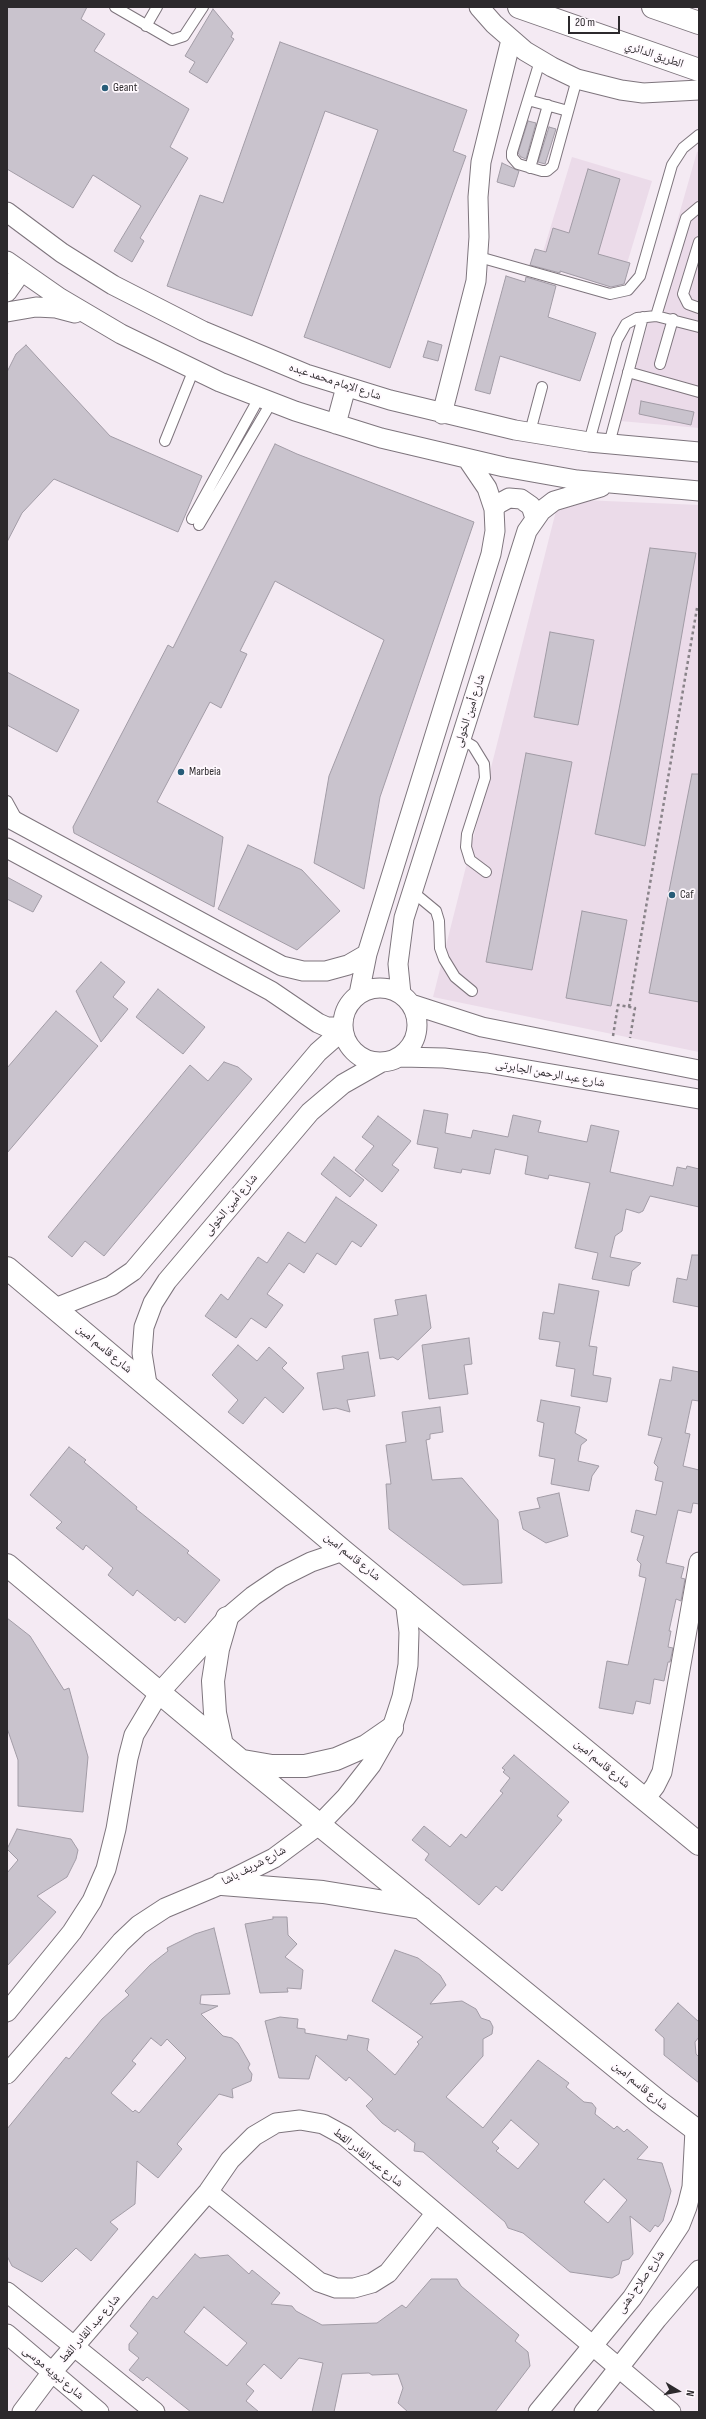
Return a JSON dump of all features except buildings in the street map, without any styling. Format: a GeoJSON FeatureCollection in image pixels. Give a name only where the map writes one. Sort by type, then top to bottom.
{"type":"FeatureCollection","features":[{"type":"Feature","properties":{"kind":"main road","name":"الطريق الدائري"},"geometry":{"type":"LineString","coordinates":[[519,7],[699,70]]}},
{"type":"Feature","properties":{"kind":"main road"},"geometry":{"type":"LineString","coordinates":[[653,7],[699,23]]}},
{"type":"Feature","properties":{"kind":"main road","name":"شارع قاسم امين"},"geometry":{"type":"LineString","coordinates":[[7,1268],[147,1384],[343,1551],[405,1600],[699,1844]]}},
{"type":"Feature","properties":{"kind":"main road","name":"شارع قاسم امين"},"geometry":{"type":"LineString","coordinates":[[7,1565],[240,1760],[698,2132]]}},
{"type":"Feature","properties":{"kind":"main road"},"geometry":{"type":"LineString","coordinates":[[222,1745],[215,1714],[213,1681],[218,1649],[227,1618]]}},
{"type":"Feature","properties":{"kind":"main road"},"geometry":{"type":"LineString","coordinates":[[240,1760],[272,1766],[304,1766],[330,1761],[366,1746],[392,1728]]}},
{"type":"Feature","properties":{"kind":"main road"},"geometry":{"type":"LineString","coordinates":[[222,1884],[323,1892],[422,1908]]}},
{"type":"Feature","properties":{"kind":"street"},"geometry":{"type":"LineString","coordinates":[[479,7],[511,40],[540,61],[577,79],[621,90],[643,93],[699,90]]}},
{"type":"Feature","properties":{"kind":"street"},"geometry":{"type":"LineString","coordinates":[[442,414],[473,296],[479,257],[478,197],[481,162],[511,40]]}},
{"type":"Feature","properties":{"kind":"street","name":"شارع الإمام محمد عبده"},"geometry":{"type":"LineString","coordinates":[[7,212],[62,253],[140,300],[235,346],[306,374],[442,414],[530,432],[589,442],[699,452]]}},
{"type":"Feature","properties":{"kind":"street"},"geometry":{"type":"LineString","coordinates":[[7,292],[14,267],[90,317],[194,369],[265,400],[336,424],[468,460],[533,473],[614,484],[699,491]]}},
{"type":"Feature","properties":{"kind":"street"},"geometry":{"type":"LineString","coordinates":[[7,312],[36,308],[56,308],[90,317]]}},
{"type":"Feature","properties":{"kind":"street"},"geometry":{"type":"LineString","coordinates":[[336,424],[346,387]]}},
{"type":"Feature","properties":{"kind":"street"},"geometry":{"type":"LineString","coordinates":[[406,999],[415,1011],[418,1028],[412,1044],[401,1057],[380,1063],[363,1059],[355,1054],[349,1047],[343,1029],[345,1012],[359,994],[367,954],[491,554],[495,531],[494,509],[487,488],[468,460]]}},
{"type":"Feature","properties":{"kind":"street","name":"شارع أمين الخولى"},"geometry":{"type":"LineString","coordinates":[[406,999],[399,948],[404,918],[524,538],[535,518],[547,505],[562,497],[614,484]]}},
{"type":"Feature","properties":{"kind":"street"},"geometry":{"type":"LineString","coordinates":[[494,509],[503,500],[515,497],[521,498],[531,506],[535,518]]}},
{"type":"Feature","properties":{"kind":"street"},"geometry":{"type":"LineString","coordinates":[[13,821],[282,966],[303,971],[326,971],[348,965],[367,954]]}},
{"type":"Feature","properties":{"kind":"street"},"geometry":{"type":"LineString","coordinates":[[7,848],[271,991],[318,1023],[327,1027],[343,1029]]}},
{"type":"Feature","properties":{"kind":"street"},"geometry":{"type":"LineString","coordinates":[[359,994],[380,987],[406,999],[482,1027],[699,1070]]}},
{"type":"Feature","properties":{"kind":"street"},"geometry":{"type":"LineString","coordinates":[[55,1308],[112,1286],[133,1271],[318,1052],[343,1029]]}},
{"type":"Feature","properties":{"kind":"street","name":"شارع عبد الرحمن الجابرتى"},"geometry":{"type":"LineString","coordinates":[[401,1057],[473,1061],[699,1099]]}},
{"type":"Feature","properties":{"kind":"street","name":"شارع أمين الخولى"},"geometry":{"type":"LineString","coordinates":[[147,1384],[142,1352],[144,1327],[153,1303],[167,1281],[310,1112],[343,1084],[380,1063]]}},
{"type":"Feature","properties":{"kind":"street"},"geometry":{"type":"LineString","coordinates":[[7,2012],[72,1932],[92,1901],[106,1869],[116,1829],[128,1758],[134,1735],[159,1693],[227,1618],[253,1596],[281,1577],[311,1562],[343,1551]]}},
{"type":"Feature","properties":{"kind":"street"},"geometry":{"type":"LineString","coordinates":[[645,1799],[655,1786],[662,1772],[699,1562]]}},
{"type":"Feature","properties":{"kind":"street","name":"شارع شريف باشا"},"geometry":{"type":"LineString","coordinates":[[7,2074],[121,1942],[139,1925],[185,1899],[222,1884],[274,1858],[320,1824],[346,1797],[371,1764],[392,1728],[402,1697],[408,1665],[409,1632],[405,1600]]}},
{"type":"Feature","properties":{"kind":"street","name":"شارع عبد القادر القط"},"geometry":{"type":"LineString","coordinates":[[22,2412],[52,2372],[208,2192],[230,2160],[254,2136],[276,2123],[300,2120],[323,2124],[345,2136],[435,2214],[671,2412]]}},
{"type":"Feature","properties":{"kind":"street","name":"شارع صلاح ذهنى"},"geometry":{"type":"LineString","coordinates":[[538,2412],[632,2298],[680,2225],[687,2207],[692,2187],[698,2132]]}},
{"type":"Feature","properties":{"kind":"street"},"geometry":{"type":"LineString","coordinates":[[208,2192],[319,2282],[336,2288],[354,2288],[372,2283],[388,2273],[435,2214]]}},
{"type":"Feature","properties":{"kind":"street"},"geometry":{"type":"LineString","coordinates":[[584,2412],[699,2270]]}},
{"type":"Feature","properties":{"kind":"street"},"geometry":{"type":"LineString","coordinates":[[7,2292],[155,2412]]}},
{"type":"Feature","properties":{"kind":"street","name":"شارع نبويه موسى"},"geometry":{"type":"LineString","coordinates":[[7,2334],[99,2412]]}},
{"type":"Feature","properties":{"kind":"lane"},"geometry":{"type":"LineString","coordinates":[[115,7],[167,38],[176,40],[184,36],[203,7]]}},
{"type":"Feature","properties":{"kind":"lane"},"geometry":{"type":"LineString","coordinates":[[146,26],[157,7]]}},
{"type":"Feature","properties":{"kind":"lane"},"geometry":{"type":"LineString","coordinates":[[540,61],[511,155],[515,162],[530,168],[544,171],[553,166],[577,79]]}},
{"type":"Feature","properties":{"kind":"lane"},"geometry":{"type":"LineString","coordinates":[[528,100],[568,111]]}},
{"type":"Feature","properties":{"kind":"lane"},"geometry":{"type":"LineString","coordinates":[[530,168],[548,105]]}},
{"type":"Feature","properties":{"kind":"lane"},"geometry":{"type":"LineString","coordinates":[[479,257],[610,294],[628,290],[640,276],[672,165],[683,148],[699,135]]}},
{"type":"Feature","properties":{"kind":"lane"},"geometry":{"type":"LineString","coordinates":[[656,316],[686,218],[699,207]]}},
{"type":"Feature","properties":{"kind":"lane"},"geometry":{"type":"LineString","coordinates":[[699,242],[684,294],[688,304],[699,308]]}},
{"type":"Feature","properties":{"kind":"lane"},"geometry":{"type":"LineString","coordinates":[[589,442],[619,334],[631,321],[643,317],[656,316],[673,319],[699,327]]}},
{"type":"Feature","properties":{"kind":"lane"},"geometry":{"type":"LineString","coordinates":[[609,444],[643,317]]}},
{"type":"Feature","properties":{"kind":"lane"},"geometry":{"type":"LineString","coordinates":[[660,364],[673,319]]}},
{"type":"Feature","properties":{"kind":"lane"},"geometry":{"type":"LineString","coordinates":[[165,441],[194,369]]}},
{"type":"Feature","properties":{"kind":"lane"},"geometry":{"type":"LineString","coordinates":[[628,372],[699,392]]}},
{"type":"Feature","properties":{"kind":"lane"},"geometry":{"type":"LineString","coordinates":[[530,432],[542,387]]}},
{"type":"Feature","properties":{"kind":"lane"},"geometry":{"type":"LineString","coordinates":[[196,522],[265,400]]}},
{"type":"Feature","properties":{"kind":"lane"},"geometry":{"type":"LineString","coordinates":[[461,739],[473,746],[484,764],[485,778],[467,834],[466,847],[470,860],[486,872]]}},
{"type":"Feature","properties":{"kind":"lane"},"geometry":{"type":"LineString","coordinates":[[7,801],[13,821]]}},
{"type":"Feature","properties":{"kind":"lane"},"geometry":{"type":"LineString","coordinates":[[413,892],[436,911],[439,921],[440,948],[444,959],[455,977],[472,991]]}},
{"type":"Feature","properties":{"kind":"path"},"geometry":{"type":"LineString","coordinates":[[629,1007],[697,608]]}},
{"type":"Feature","properties":{"kind":"path"},"geometry":{"type":"LineString","coordinates":[[614,1030],[618,1005],[635,1008],[627,1056]]}},
{"type":"Feature","properties":{"kind":"shaded area"},"geometry":{"type":"Polygon","coordinates":[[[699,151],[699,428],[620,421],[697,152],[699,151]]]}},
{"type":"Feature","properties":{"kind":"shaded area"},"geometry":{"type":"Polygon","coordinates":[[[572,157],[652,181],[619,290],[539,265],[572,157]]]}},
{"type":"Feature","properties":{"kind":"shaded area"},"geometry":{"type":"Polygon","coordinates":[[[559,499],[699,505],[699,1052],[433,997],[559,499]]]}},
{"type":"Feature","properties":{"kind":"place","name":"Geant"},"geometry":{"type":"Point","coordinates":[105,88]}},
{"type":"Feature","properties":{"kind":"place","name":"Marbeia"},"geometry":{"type":"Point","coordinates":[181,772]}},
{"type":"Feature","properties":{"kind":"place","name":"Caf"},"geometry":{"type":"Point","coordinates":[672,895]}}]}
